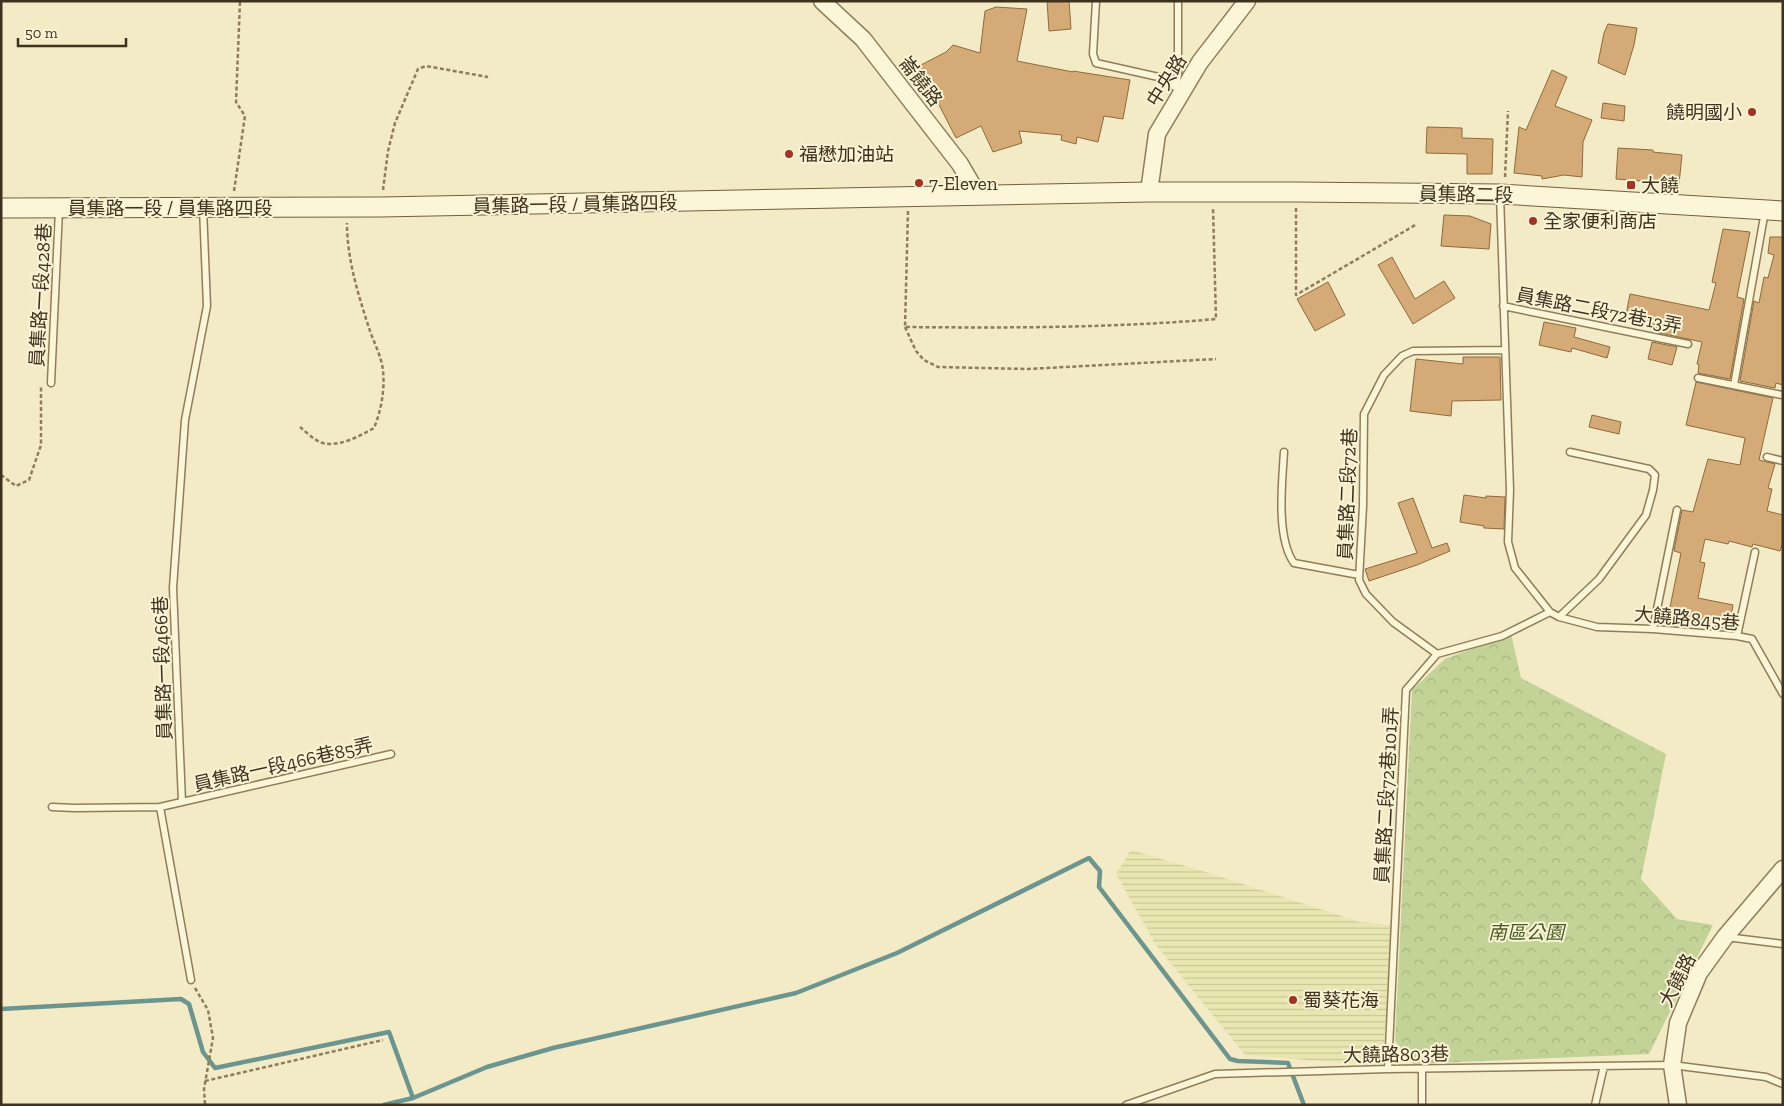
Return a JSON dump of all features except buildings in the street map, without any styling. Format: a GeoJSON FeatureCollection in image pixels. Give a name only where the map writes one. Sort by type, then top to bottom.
{"type":"FeatureCollection","features":[{"type":"Feature","properties":{"kind":"main road","name":"員集路一段 / 員集路四段"},"geometry":{"type":"LineString","coordinates":[[1,208],[346,208],[1149,192]]}},
{"type":"Feature","properties":{"kind":"main road","name":"員集路二段"},"geometry":{"type":"LineString","coordinates":[[1149,192],[1500,194],[1774,211]]}},
{"type":"Feature","properties":{"kind":"street","name":"崙饒路"},"geometry":{"type":"LineString","coordinates":[[822,1],[863,39],[960,164],[978,195]]}},
{"type":"Feature","properties":{"kind":"street","name":"中央路"},"geometry":{"type":"LineString","coordinates":[[1149,192],[1157,134],[1178,90],[1247,1]]}},
{"type":"Feature","properties":{"kind":"street","name":"大饒路"},"geometry":{"type":"LineString","coordinates":[[1678,1105],[1672,1065],[1678,1023],[1698,973],[1725,937],[1783,869]]}},
{"type":"Feature","properties":{"kind":"lane"},"geometry":{"type":"LineString","coordinates":[[1096,1],[1093,54],[1096,63],[1163,78],[1178,90]]}},
{"type":"Feature","properties":{"kind":"lane"},"geometry":{"type":"LineString","coordinates":[[1178,1],[1178,90]]}},
{"type":"Feature","properties":{"kind":"lane"},"geometry":{"type":"LineString","coordinates":[[1500,194],[1510,490],[1508,542],[1515,568],[1550,612],[1558,617],[1599,579],[1646,514],[1654,490],[1655,475],[1648,469],[1570,452]]}},
{"type":"Feature","properties":{"kind":"lane","name":"員集路一段466巷"},"geometry":{"type":"LineString","coordinates":[[182,802],[173,588],[185,420],[207,306],[203,207]]}},
{"type":"Feature","properties":{"kind":"lane","name":"員集路一段428巷"},"geometry":{"type":"LineString","coordinates":[[51,383],[59,208]]}},
{"type":"Feature","properties":{"kind":"lane"},"geometry":{"type":"LineString","coordinates":[[1734,385],[1774,211]]}},
{"type":"Feature","properties":{"kind":"lane","name":"員集路二段72巷13弄"},"geometry":{"type":"LineString","coordinates":[[1503,306],[1688,344]]}},
{"type":"Feature","properties":{"kind":"lane","name":"員集路二段72巷"},"geometry":{"type":"LineString","coordinates":[[1437,654],[1393,622],[1366,594],[1359,580],[1363,506],[1364,414],[1384,375],[1402,356],[1413,351],[1505,350]]}},
{"type":"Feature","properties":{"kind":"lane"},"geometry":{"type":"LineString","coordinates":[[1698,378],[1782,395]]}},
{"type":"Feature","properties":{"kind":"lane"},"geometry":{"type":"LineString","coordinates":[[1284,452],[1281,495],[1284,540],[1288,555],[1294,563],[1359,575]]}},
{"type":"Feature","properties":{"kind":"lane"},"geometry":{"type":"LineString","coordinates":[[1767,457],[1783,461]]}},
{"type":"Feature","properties":{"kind":"lane"},"geometry":{"type":"LineString","coordinates":[[1654,630],[1677,510]]}},
{"type":"Feature","properties":{"kind":"lane"},"geometry":{"type":"LineString","coordinates":[[1737,636],[1755,552]]}},
{"type":"Feature","properties":{"kind":"lane"},"geometry":{"type":"LineString","coordinates":[[1437,654],[1502,636],[1550,612]]}},
{"type":"Feature","properties":{"kind":"lane","name":"大饒路845巷"},"geometry":{"type":"LineString","coordinates":[[1558,617],[1597,627],[1737,636],[1752,639],[1783,694]]}},
{"type":"Feature","properties":{"kind":"lane","name":"員集路二段72巷101弄"},"geometry":{"type":"LineString","coordinates":[[1388,1069],[1406,690],[1437,654]]}},
{"type":"Feature","properties":{"kind":"lane","name":"員集路一段466巷85弄"},"geometry":{"type":"LineString","coordinates":[[182,802],[391,754]]}},
{"type":"Feature","properties":{"kind":"lane"},"geometry":{"type":"LineString","coordinates":[[52,807],[160,807],[182,802]]}},
{"type":"Feature","properties":{"kind":"lane"},"geometry":{"type":"LineString","coordinates":[[160,807],[191,980]]}},
{"type":"Feature","properties":{"kind":"lane"},"geometry":{"type":"LineString","coordinates":[[1725,937],[1783,944]]}},
{"type":"Feature","properties":{"kind":"lane","name":"大饒路803巷"},"geometry":{"type":"LineString","coordinates":[[1126,1105],[1215,1074],[1388,1069],[1672,1065],[1766,1077],[1783,1084]]}},
{"type":"Feature","properties":{"kind":"lane"},"geometry":{"type":"LineString","coordinates":[[1594,1105],[1604,1066]]}},
{"type":"Feature","properties":{"kind":"lane"},"geometry":{"type":"LineString","coordinates":[[1422,1069],[1422,1105]]}},
{"type":"Feature","properties":{"kind":"path"},"geometry":{"type":"LineString","coordinates":[[231,207],[245,116],[236,102],[240,1]]}},
{"type":"Feature","properties":{"kind":"path"},"geometry":{"type":"LineString","coordinates":[[381,207],[392,132],[418,69],[426,66],[488,77]]}},
{"type":"Feature","properties":{"kind":"path"},"geometry":{"type":"LineString","coordinates":[[1500,194],[1505,177],[1508,112]]}},
{"type":"Feature","properties":{"kind":"path"},"geometry":{"type":"LineString","coordinates":[[905,327],[990,328],[1129,324],[1216,318],[1212,192]]}},
{"type":"Feature","properties":{"kind":"path"},"geometry":{"type":"LineString","coordinates":[[1295,192],[1296,295],[1417,224]]}},
{"type":"Feature","properties":{"kind":"path"},"geometry":{"type":"LineString","coordinates":[[908,198],[905,327],[924,360],[938,367],[1028,369],[1216,359]]}},
{"type":"Feature","properties":{"kind":"path"},"geometry":{"type":"LineString","coordinates":[[300,427],[318,441],[328,444],[341,442],[374,428],[379,416],[383,370],[357,291],[347,238],[346,208]]}},
{"type":"Feature","properties":{"kind":"path"},"geometry":{"type":"LineString","coordinates":[[1,475],[16,486],[29,480],[41,445],[41,383],[51,383]]}},
{"type":"Feature","properties":{"kind":"path"},"geometry":{"type":"LineString","coordinates":[[191,980],[208,1010],[213,1038],[204,1089],[205,1105]]}},
{"type":"Feature","properties":{"kind":"path"},"geometry":{"type":"LineString","coordinates":[[205,1081],[383,1040]]}},
{"type":"Feature","properties":{"kind":"shaded area","name":"蜀葵花海"},"geometry":{"type":"Polygon","coordinates":[[[1131,850],[1360,922],[1391,925],[1383,1066],[1245,1055],[1156,945],[1116,874],[1131,850]]]}},
{"type":"Feature","properties":{"kind":"green space","name":"南區公園"},"geometry":{"type":"Polygon","coordinates":[[[1511,634],[1521,678],[1666,754],[1641,879],[1677,919],[1713,925],[1649,1054],[1413,1064],[1395,1041],[1412,690],[1445,659],[1511,634]]]}},
{"type":"Feature","properties":{"kind":"waterway"},"geometry":{"type":"LineString","coordinates":[[1,1009],[181,999],[189,1004],[203,1052],[215,1068],[389,1032],[413,1098],[487,1067],[553,1048],[796,993],[897,953],[1089,858],[1100,871],[1099,887],[1230,1059],[1288,1063],[1304,1105]]}},
{"type":"Feature","properties":{"kind":"waterway"},"geometry":{"type":"LineString","coordinates":[[384,1105],[413,1098]]}},
{"type":"Feature","properties":{"kind":"place","name":"饒明國小"},"geometry":{"type":"Point","coordinates":[1752,112]}},
{"type":"Feature","properties":{"kind":"place","name":"福懋加油站"},"geometry":{"type":"Point","coordinates":[789,154]}},
{"type":"Feature","properties":{"kind":"place","name":"7-Eleven"},"geometry":{"type":"Point","coordinates":[919,183]}},
{"type":"Feature","properties":{"kind":"place","name":"大饒"},"geometry":{"type":"Point","coordinates":[1631,185]}},
{"type":"Feature","properties":{"kind":"place","name":"全家便利商店"},"geometry":{"type":"Point","coordinates":[1533,221]}},
{"type":"Feature","properties":{"kind":"place","name":"蜀葵花海"},"geometry":{"type":"Point","coordinates":[1293,1000]}}]}
